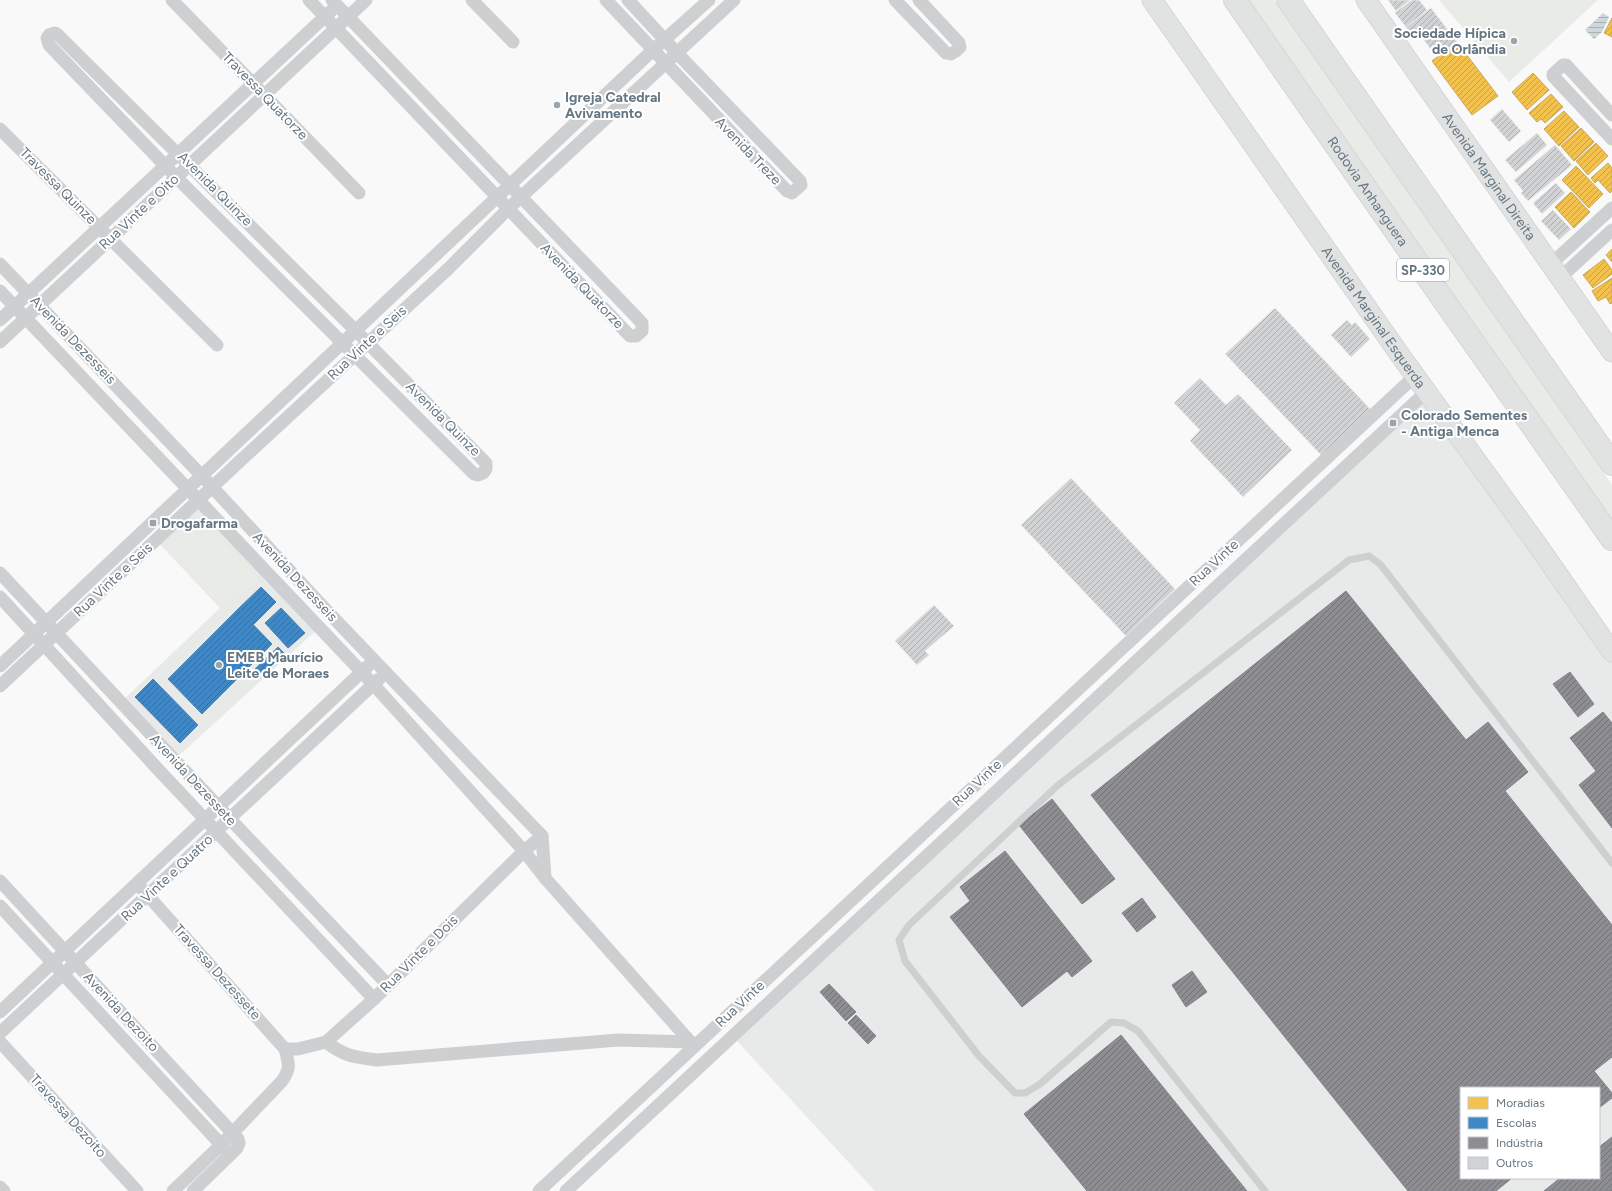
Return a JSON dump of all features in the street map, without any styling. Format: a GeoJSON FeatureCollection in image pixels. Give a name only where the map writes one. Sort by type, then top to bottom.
{"type":"FeatureCollection","features":[{"type":"Feature","properties":{"kind":"highway","name":"Rodovia Anhanguera"},"geometry":{"type":"LineString","coordinates":[[1235,0],[1440,296],[1612,539]]}},
{"type":"Feature","properties":{"kind":"highway","name":"SP-330"},"geometry":{"type":"LineString","coordinates":[[1288,0],[1612,464]]}},
{"type":"Feature","properties":{"kind":"main road","name":"Avenida Marginal Esquerda"},"geometry":{"type":"LineString","coordinates":[[1152,0],[1426,392],[1536,543],[1612,652]]}},
{"type":"Feature","properties":{"kind":"main road","name":"Avenida Marginal Direita"},"geometry":{"type":"LineString","coordinates":[[1366,0],[1612,352]]}},
{"type":"Feature","properties":{"kind":"street","name":"Travessa Quatorze"},"geometry":{"type":"LineString","coordinates":[[172,0],[359,193]]}},
{"type":"Feature","properties":{"kind":"street","name":"Avenida Quatorze"},"geometry":{"type":"LineString","coordinates":[[309,0],[630,336],[636,336],[642,331],[642,324],[348,17],[337,2]]}},
{"type":"Feature","properties":{"kind":"street","name":"Rua Vinte e Oito"},"geometry":{"type":"LineString","coordinates":[[0,342],[366,0]]}},
{"type":"Feature","properties":{"kind":"street"},"geometry":{"type":"LineString","coordinates":[[472,0],[513,42]]}},
{"type":"Feature","properties":{"kind":"street","name":"Avenida Treze"},"geometry":{"type":"LineString","coordinates":[[606,0],[787,191],[792,192],[797,189],[800,185],[800,181],[628,0]]}},
{"type":"Feature","properties":{"kind":"street","name":"Rua Vinte e Seis"},"geometry":{"type":"LineString","coordinates":[[0,666],[510,187],[653,50],[709,0]]}},
{"type":"Feature","properties":{"kind":"street","name":"Rua Vinte e Seis"},"geometry":{"type":"LineString","coordinates":[[0,686],[198,499],[448,269],[509,208],[734,0]]}},
{"type":"Feature","properties":{"kind":"street"},"geometry":{"type":"LineString","coordinates":[[895,0],[946,53],[951,54],[956,51],[960,47],[959,43],[919,0]]}},
{"type":"Feature","properties":{"kind":"street"},"geometry":{"type":"LineString","coordinates":[[905,10],[915,0]]}},
{"type":"Feature","properties":{"kind":"street","name":"Rua Vinte e Oito"},"geometry":{"type":"LineString","coordinates":[[0,320],[325,17],[337,2]]}},
{"type":"Feature","properties":{"kind":"street","name":"Avenida Quinze"},"geometry":{"type":"LineString","coordinates":[[55,33],[58,35],[190,165],[486,463],[486,469],[483,473],[478,475],[474,474],[165,166],[48,45],[47,42],[49,35],[55,33]]}},
{"type":"Feature","properties":{"kind":"street"},"geometry":{"type":"LineString","coordinates":[[1612,115],[1566,65],[1563,65],[1553,74],[1612,139]]}},
{"type":"Feature","properties":{"kind":"street","name":"Travessa Quinze"},"geometry":{"type":"LineString","coordinates":[[0,129],[217,345]]}},
{"type":"Feature","properties":{"kind":"street"},"geometry":{"type":"LineString","coordinates":[[1556,271],[1612,208]]}},
{"type":"Feature","properties":{"kind":"street"},"geometry":{"type":"LineString","coordinates":[[1556,271],[1612,230]]}},
{"type":"Feature","properties":{"kind":"street"},"geometry":{"type":"LineString","coordinates":[[562,264],[574,253]]}},
{"type":"Feature","properties":{"kind":"street","name":"Avenida Dezesseis"},"geometry":{"type":"LineString","coordinates":[[0,264],[542,836]]}},
{"type":"Feature","properties":{"kind":"street","name":"Avenida Dezesseis"},"geometry":{"type":"LineString","coordinates":[[0,291],[373,684],[524,851],[545,878],[693,1044]]}},
{"type":"Feature","properties":{"kind":"street","name":"Rua Vinte"},"geometry":{"type":"LineString","coordinates":[[539,1191],[693,1044],[1415,376]]}},
{"type":"Feature","properties":{"kind":"street","name":"Rua Vinte"},"geometry":{"type":"LineString","coordinates":[[566,1191],[1426,392]]}},
{"type":"Feature","properties":{"kind":"street","name":"Avenida Dezessete"},"geometry":{"type":"LineString","coordinates":[[0,573],[218,807],[388,985]]}},
{"type":"Feature","properties":{"kind":"street","name":"Avenida Dezessete"},"geometry":{"type":"LineString","coordinates":[[0,597],[216,832],[374,999]]}},
{"type":"Feature","properties":{"kind":"street","name":"Rua Vinte e Quatro"},"geometry":{"type":"LineString","coordinates":[[0,1012],[374,660]]}},
{"type":"Feature","properties":{"kind":"street","name":"Rua Vinte e Quatro"},"geometry":{"type":"LineString","coordinates":[[0,1033],[386,673]]}},
{"type":"Feature","properties":{"kind":"street"},"geometry":{"type":"LineString","coordinates":[[542,836],[545,878]]}},
{"type":"Feature","properties":{"kind":"street","name":"Rua Vinte e Dois"},"geometry":{"type":"LineString","coordinates":[[285,1049],[298,1049],[326,1042],[374,999],[524,851],[542,836]]}},
{"type":"Feature","properties":{"kind":"street","name":"Avenida Dezoito"},"geometry":{"type":"LineString","coordinates":[[0,881],[236,1138]]}},
{"type":"Feature","properties":{"kind":"street","name":"Travessa Dezessete"},"geometry":{"type":"LineString","coordinates":[[136,883],[285,1049],[290,1065],[287,1074],[236,1138]]}},
{"type":"Feature","properties":{"kind":"street","name":"Avenida Dezoito"},"geometry":{"type":"LineString","coordinates":[[0,906],[226,1150]]}},
{"type":"Feature","properties":{"kind":"street"},"geometry":{"type":"LineString","coordinates":[[326,1042],[340,1052],[357,1058],[377,1060],[618,1040],[693,1044]]}},
{"type":"Feature","properties":{"kind":"street","name":"Travessa Dezoito"},"geometry":{"type":"LineString","coordinates":[[0,1042],[137,1191]]}},
{"type":"Feature","properties":{"kind":"street"},"geometry":{"type":"LineString","coordinates":[[193,1191],[236,1138]]}},
{"type":"Feature","properties":{"kind":"street"},"geometry":{"type":"LineString","coordinates":[[173,1191],[226,1150]]}},
{"type":"Feature","properties":{"kind":"street"},"geometry":{"type":"LineString","coordinates":[[0,1187],[4,1191]]}},
{"type":"Feature","properties":{"kind":"lane"},"geometry":{"type":"LineString","coordinates":[[1265,1191],[1138,1031],[1124,1023],[1112,1022],[1040,1084],[1025,1093],[1015,1093],[979,1056],[905,961],[899,940],[908,925],[1057,786],[1349,560],[1369,556],[1380,564],[1612,863]]}},
{"type":"Feature","properties":{"kind":"shaded area"},"geometry":{"type":"Polygon","coordinates":[[[1246,0],[1274,0],[1612,485],[1612,525],[1246,0]]]}},
{"type":"Feature","properties":{"kind":"shaded area","name":"Sociedade Hípica de Orlândia"},"geometry":{"type":"Polygon","coordinates":[[[1439,0],[1598,0],[1509,82],[1439,0]]]}},
{"type":"Feature","properties":{"kind":"shaded area"},"geometry":{"type":"Polygon","coordinates":[[[1603,13],[1609,17],[1602,32],[1594,39],[1585,30],[1603,13]]]}},
{"type":"Feature","properties":{"kind":"shaded area"},"geometry":{"type":"Polygon","coordinates":[[[1426,397],[1612,652],[1612,1191],[875,1191],[737,1041],[1016,776],[1426,397]]]}},
{"type":"Feature","properties":{"kind":"shaded area","name":"EMEB Maurício Leite de Moraes"},"geometry":{"type":"Polygon","coordinates":[[[199,499],[320,627],[174,760],[120,703],[220,608],[156,540],[199,499]]]}},
{"type":"Feature","properties":{"kind":"shaded area"},"geometry":{"type":"Polygon","coordinates":[[[201,518],[256,576],[222,608],[168,550],[201,518]]]}},
{"type":"Feature","properties":{"kind":"building: Moradias"},"geometry":{"type":"Polygon","coordinates":[[[1612,18],[1612,37],[1604,33],[1612,18]]]}},
{"type":"Feature","properties":{"kind":"building: Moradias"},"geometry":{"type":"Polygon","coordinates":[[[1457,42],[1498,96],[1472,115],[1432,61],[1457,42]]]}},
{"type":"Feature","properties":{"kind":"building: Moradias"},"geometry":{"type":"Polygon","coordinates":[[[1533,73],[1549,90],[1527,110],[1512,92],[1533,73]]]}},
{"type":"Feature","properties":{"kind":"building: Moradias"},"geometry":{"type":"Polygon","coordinates":[[[1551,94],[1563,107],[1545,123],[1541,119],[1537,122],[1529,113],[1551,94]]]}},
{"type":"Feature","properties":{"kind":"building: Moradias"},"geometry":{"type":"Polygon","coordinates":[[[1564,111],[1579,127],[1559,146],[1544,129],[1564,111]]]}},
{"type":"Feature","properties":{"kind":"building: Moradias"},"geometry":{"type":"Polygon","coordinates":[[[1581,128],[1594,142],[1574,161],[1561,146],[1581,128]]]}},
{"type":"Feature","properties":{"kind":"building: Moradias"},"geometry":{"type":"Polygon","coordinates":[[[1596,143],[1608,156],[1588,175],[1576,161],[1596,143]]]}},
{"type":"Feature","properties":{"kind":"building: Moradias"},"geometry":{"type":"Polygon","coordinates":[[[1608,163],[1612,168],[1612,191],[1610,193],[1598,180],[1595,183],[1591,178],[1608,163]]]}},
{"type":"Feature","properties":{"kind":"building: Moradias"},"geometry":{"type":"Polygon","coordinates":[[[1576,166],[1603,194],[1589,208],[1562,180],[1576,166]]]}},
{"type":"Feature","properties":{"kind":"building: Moradias"},"geometry":{"type":"Polygon","coordinates":[[[1571,192],[1590,212],[1574,228],[1555,207],[1571,192]]]}},
{"type":"Feature","properties":{"kind":"building: Moradias"},"geometry":{"type":"Polygon","coordinates":[[[1612,249],[1612,262],[1606,255],[1612,249]]]}},
{"type":"Feature","properties":{"kind":"building: Moradias"},"geometry":{"type":"Polygon","coordinates":[[[1604,259],[1612,270],[1612,274],[1593,288],[1583,275],[1604,259]]]}},
{"type":"Feature","properties":{"kind":"building: Moradias"},"geometry":{"type":"Polygon","coordinates":[[[1612,278],[1612,303],[1610,304],[1606,297],[1598,301],[1592,291],[1612,278]]]}},
{"type":"Feature","properties":{"kind":"building: Escolas"},"geometry":{"type":"Polygon","coordinates":[[[261,587],[276,602],[253,625],[238,609],[261,587]]]}},
{"type":"Feature","properties":{"kind":"building: Escolas"},"geometry":{"type":"Polygon","coordinates":[[[281,608],[305,633],[288,648],[265,623],[281,608]]]}},
{"type":"Feature","properties":{"kind":"building: Escolas"},"geometry":{"type":"Polygon","coordinates":[[[238,609],[272,644],[202,714],[168,679],[238,609]]]}},
{"type":"Feature","properties":{"kind":"building: Escolas"},"geometry":{"type":"Polygon","coordinates":[[[278,647],[284,653],[259,678],[253,671],[278,647]]]}},
{"type":"Feature","properties":{"kind":"building: Escolas"},"geometry":{"type":"Polygon","coordinates":[[[153,679],[198,725],[180,743],[135,697],[153,679]]]}},
{"type":"Feature","properties":{"kind":"building: Indústria"},"geometry":{"type":"Polygon","coordinates":[[[1346,591],[1466,740],[1488,722],[1528,772],[1505,791],[1612,925],[1612,1057],[1594,1071],[1612,1093],[1612,1098],[1600,1107],[1600,1087],[1460,1087],[1460,1179],[1511,1179],[1496,1191],[1408,1191],[1091,795],[1346,591]]]}},
{"type":"Feature","properties":{"kind":"building: Indústria"},"geometry":{"type":"Polygon","coordinates":[[[1570,672],[1594,704],[1578,717],[1553,684],[1570,672]]]}},
{"type":"Feature","properties":{"kind":"building: Indústria"},"geometry":{"type":"Polygon","coordinates":[[[1603,712],[1612,723],[1612,828],[1579,785],[1596,771],[1570,738],[1603,712]]]}},
{"type":"Feature","properties":{"kind":"building: Indústria"},"geometry":{"type":"Polygon","coordinates":[[[1052,799],[1115,879],[1082,904],[1019,825],[1052,799]]]}},
{"type":"Feature","properties":{"kind":"building: Indústria"},"geometry":{"type":"Polygon","coordinates":[[[1005,851],[1092,961],[1072,977],[1067,971],[1022,1007],[950,917],[970,901],[960,887],[1005,851]]]}},
{"type":"Feature","properties":{"kind":"building: Indústria"},"geometry":{"type":"Polygon","coordinates":[[[1142,898],[1156,917],[1137,932],[1122,913],[1142,898]]]}},
{"type":"Feature","properties":{"kind":"building: Indústria"},"geometry":{"type":"Polygon","coordinates":[[[1192,971],[1207,992],[1186,1007],[1172,985],[1192,971]]]}},
{"type":"Feature","properties":{"kind":"building: Indústria"},"geometry":{"type":"Polygon","coordinates":[[[829,984],[856,1012],[846,1021],[820,992],[829,984]]]}},
{"type":"Feature","properties":{"kind":"building: Indústria"},"geometry":{"type":"Polygon","coordinates":[[[856,1015],[876,1036],[868,1044],[848,1023],[856,1015]]]}},
{"type":"Feature","properties":{"kind":"building: Indústria"},"geometry":{"type":"Polygon","coordinates":[[[1121,1035],[1247,1191],[1087,1191],[1024,1114],[1121,1035]]]}},
{"type":"Feature","properties":{"kind":"building: Indústria"},"geometry":{"type":"Polygon","coordinates":[[[1612,1137],[1612,1191],[1544,1191],[1559,1179],[1600,1179],[1600,1146],[1612,1137]]]}},
{"type":"Feature","properties":{"kind":"building: Outros"},"geometry":{"type":"Polygon","coordinates":[[[1388,0],[1410,0],[1396,11],[1388,0]]]}},
{"type":"Feature","properties":{"kind":"building: Outros"},"geometry":{"type":"Polygon","coordinates":[[[1412,0],[1419,0],[1427,10],[1406,27],[1395,13],[1412,0]]]}},
{"type":"Feature","properties":{"kind":"building: Outros"},"geometry":{"type":"Polygon","coordinates":[[[1431,8],[1457,42],[1437,57],[1420,35],[1414,38],[1406,27],[1431,8]]]}},
{"type":"Feature","properties":{"kind":"building: Outros"},"geometry":{"type":"Polygon","coordinates":[[[1502,109],[1521,131],[1509,142],[1490,120],[1502,109]]]}},
{"type":"Feature","properties":{"kind":"building: Outros"},"geometry":{"type":"Polygon","coordinates":[[[1537,133],[1547,145],[1516,172],[1505,160],[1537,133]]]}},
{"type":"Feature","properties":{"kind":"building: Outros"},"geometry":{"type":"Polygon","coordinates":[[[1555,145],[1572,165],[1528,201],[1521,193],[1523,191],[1514,180],[1555,145]]]}},
{"type":"Feature","properties":{"kind":"building: Outros"},"geometry":{"type":"Polygon","coordinates":[[[1556,183],[1565,193],[1542,214],[1533,203],[1556,183]]]}},
{"type":"Feature","properties":{"kind":"building: Outros"},"geometry":{"type":"Polygon","coordinates":[[[1553,210],[1571,229],[1559,240],[1541,221],[1553,210]]]}},
{"type":"Feature","properties":{"kind":"building: Outros"},"geometry":{"type":"Polygon","coordinates":[[[1275,308],[1371,410],[1322,456],[1225,354],[1275,308]]]}},
{"type":"Feature","properties":{"kind":"building: Outros"},"geometry":{"type":"Polygon","coordinates":[[[1347,320],[1352,325],[1355,322],[1370,339],[1351,357],[1331,335],[1347,320]]]}},
{"type":"Feature","properties":{"kind":"building: Outros"},"geometry":{"type":"Polygon","coordinates":[[[1200,378],[1226,405],[1238,394],[1292,450],[1243,497],[1190,441],[1200,430],[1174,403],[1200,378]]]}},
{"type":"Feature","properties":{"kind":"building: Outros"},"geometry":{"type":"Polygon","coordinates":[[[1071,478],[1175,589],[1126,636],[1021,525],[1071,478]]]}},
{"type":"Feature","properties":{"kind":"building: Outros"},"geometry":{"type":"Polygon","coordinates":[[[934,605],[954,626],[925,651],[929,655],[917,665],[895,641],[934,605]]]}},
{"type":"Feature","properties":{"kind":"place","name":"Sociedade Hípica de Orlândia"},"geometry":{"type":"Point","coordinates":[1514,41]}},
{"type":"Feature","properties":{"kind":"place","name":"Igreja Catedral Avivamento"},"geometry":{"type":"Point","coordinates":[557,105]}},
{"type":"Feature","properties":{"kind":"place","name":"Colorado Sementes - Antiga Menca"},"geometry":{"type":"Point","coordinates":[1393,423]}},
{"type":"Feature","properties":{"kind":"place","name":"Drogafarma"},"geometry":{"type":"Point","coordinates":[153,523]}},
{"type":"Feature","properties":{"kind":"place","name":"EMEB Maurício Leite de Moraes"},"geometry":{"type":"Point","coordinates":[219,665]}}]}
